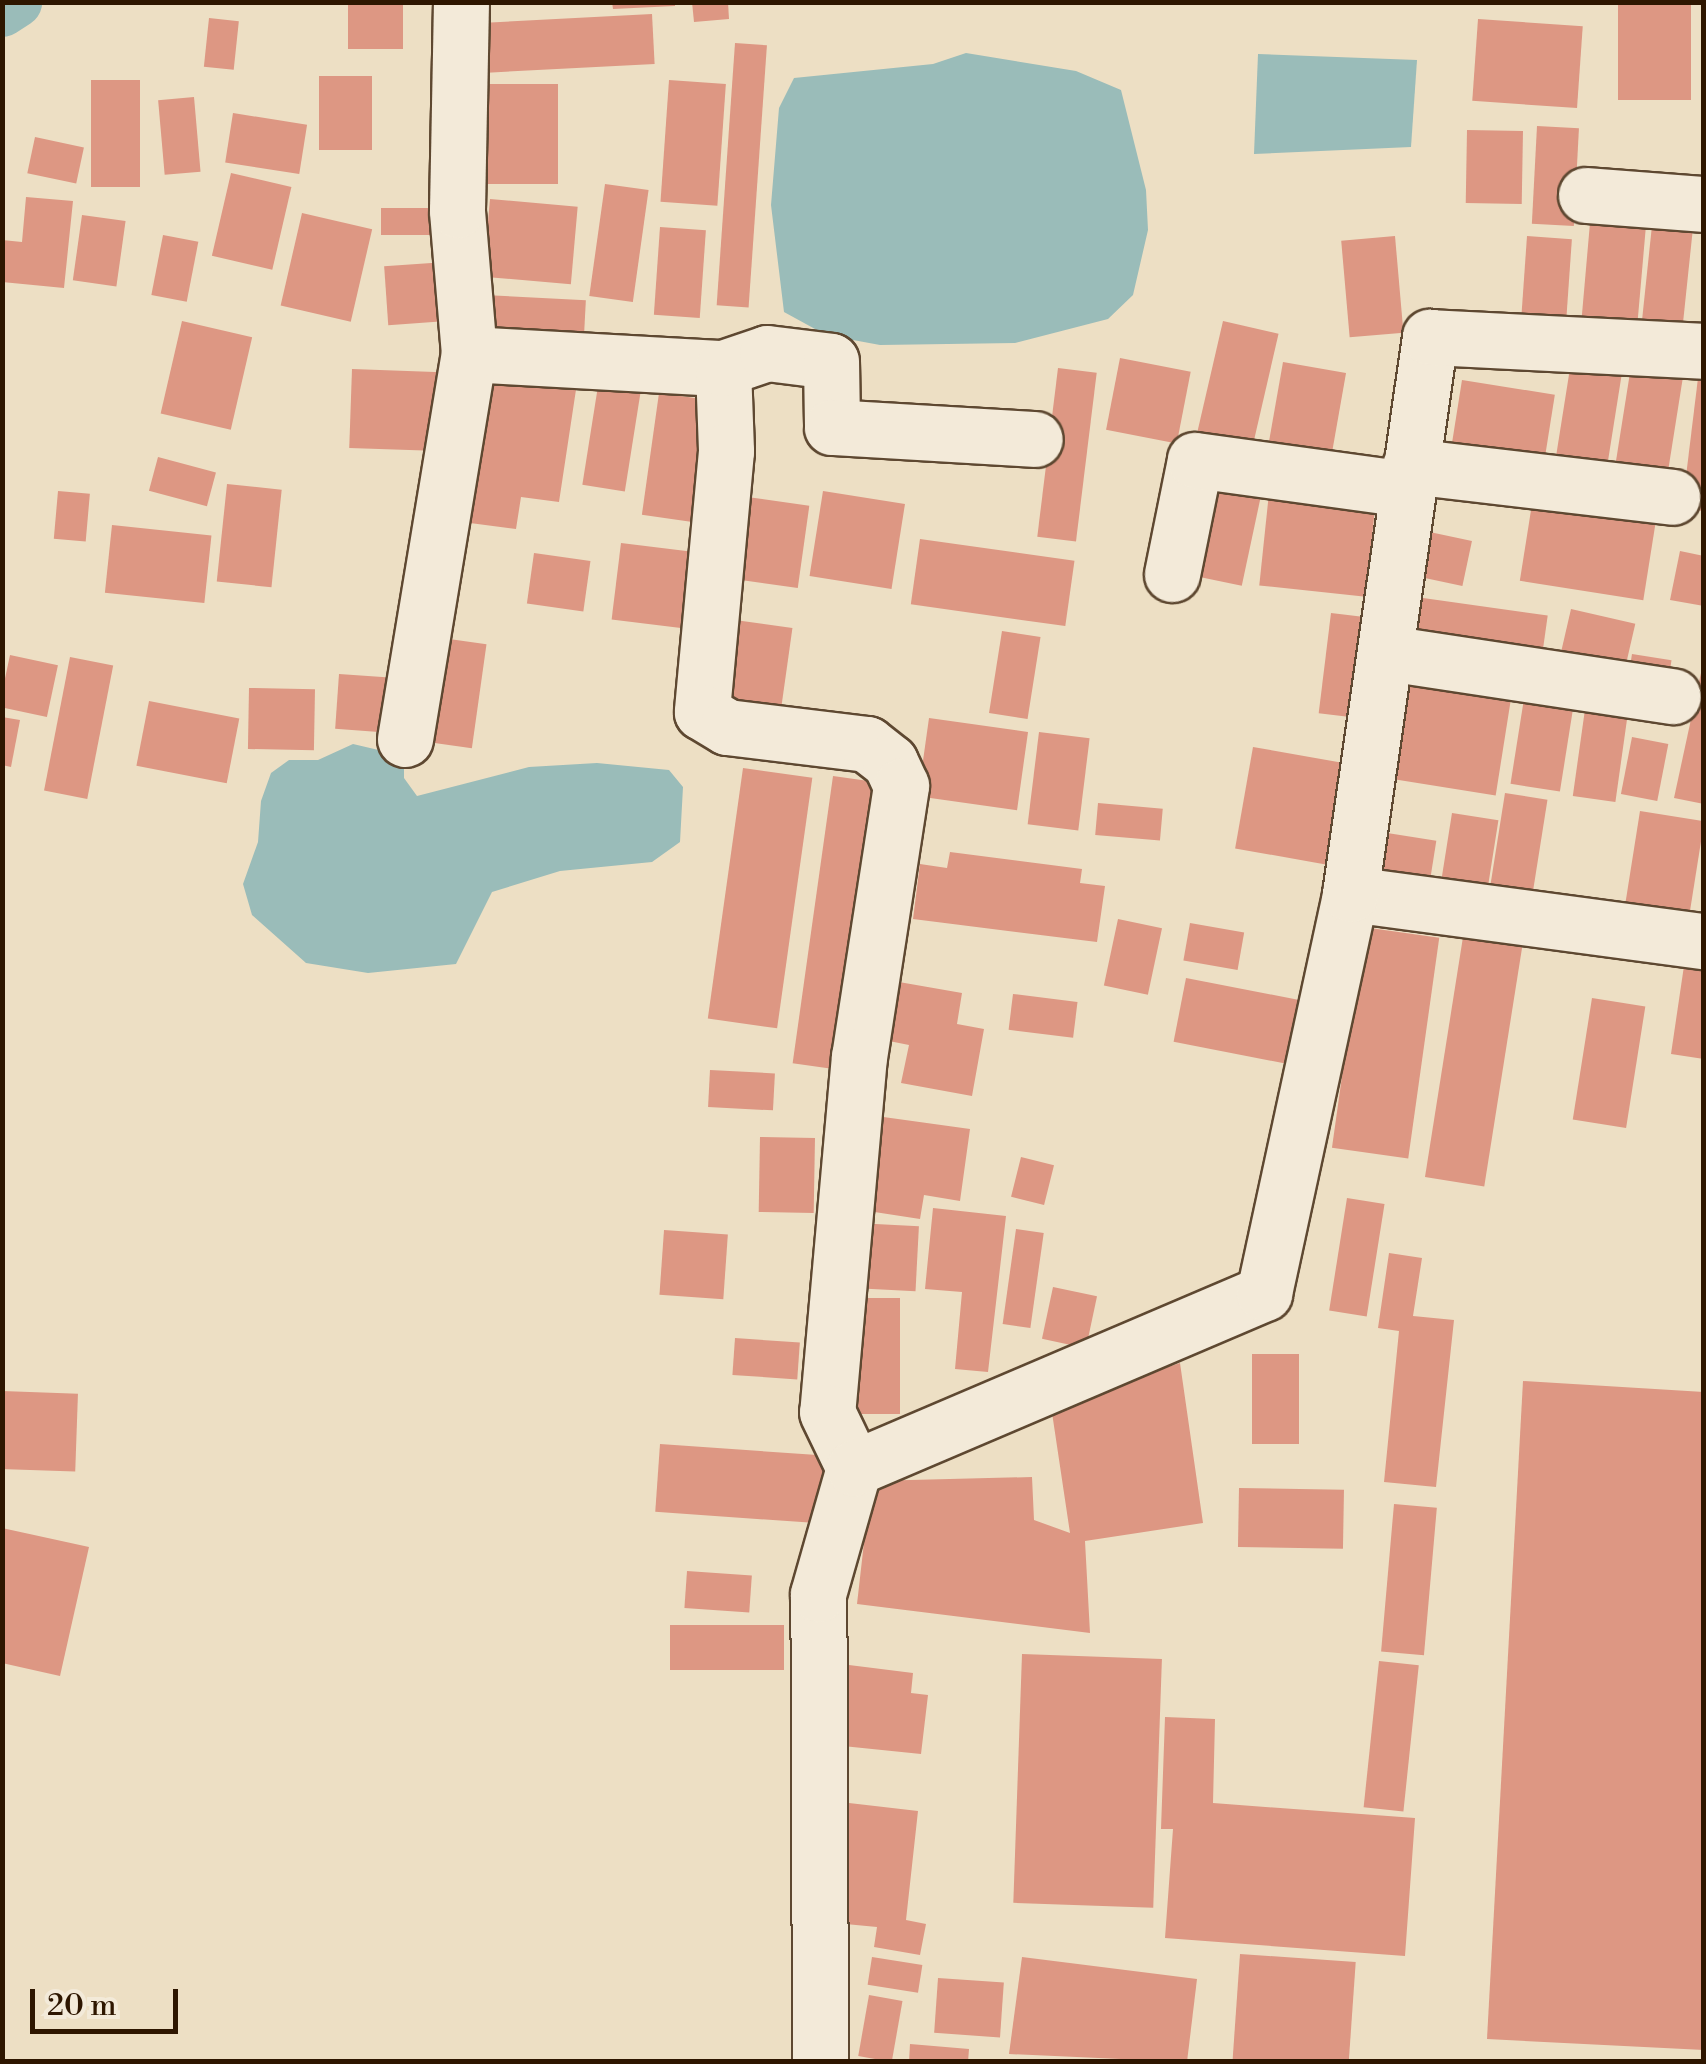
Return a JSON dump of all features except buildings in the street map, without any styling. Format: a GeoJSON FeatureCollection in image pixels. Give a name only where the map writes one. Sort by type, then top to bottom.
{"type":"FeatureCollection","features":[{"type":"Feature","properties":{"kind":"street"},"geometry":{"type":"LineString","coordinates":[[404,739],[469,354],[457,210],[462,2]]}},
{"type":"Feature","properties":{"kind":"street"},"geometry":{"type":"LineString","coordinates":[[1586,194],[1704,204]]}},
{"type":"Feature","properties":{"kind":"street"},"geometry":{"type":"LineString","coordinates":[[854,1468],[1264,1292],[1350,894],[1430,337],[1704,350]]}},
{"type":"Feature","properties":{"kind":"street"},"geometry":{"type":"LineString","coordinates":[[469,354],[723,368],[767,354],[831,361],[832,427],[1035,439]]}},
{"type":"Feature","properties":{"kind":"street"},"geometry":{"type":"LineString","coordinates":[[723,368],[726,450],[702,712],[727,727],[867,744],[890,762],[901,786],[859,1056],[827,1412],[854,1468],[818,1594],[820,2062]]}},
{"type":"Feature","properties":{"kind":"street"},"geometry":{"type":"LineString","coordinates":[[1172,574],[1195,460],[1672,496]]}},
{"type":"Feature","properties":{"kind":"street"},"geometry":{"type":"LineString","coordinates":[[1386,654],[1673,696]]}},
{"type":"Feature","properties":{"kind":"street"},"geometry":{"type":"LineString","coordinates":[[1350,894],[1704,941]]}},
{"type":"Feature","properties":{"kind":"water"},"geometry":{"type":"Polygon","coordinates":[[[966,53],[1076,71],[1121,90],[1146,190],[1148,230],[1133,295],[1108,319],[1015,343],[880,345],[826,335],[784,312],[771,205],[779,108],[794,78],[933,64],[966,53]]]}},
{"type":"Feature","properties":{"kind":"water"},"geometry":{"type":"Polygon","coordinates":[[[1258,54],[1417,60],[1411,147],[1254,154],[1258,54]]]}},
{"type":"Feature","properties":{"kind":"water"},"geometry":{"type":"Polygon","coordinates":[[[353,744],[404,756],[404,778],[417,796],[529,767],[597,763],[669,770],[683,787],[680,842],[652,862],[560,871],[492,892],[456,964],[368,973],[306,963],[252,915],[243,884],[258,842],[261,801],[271,773],[289,760],[318,760],[353,744]]]}},
{"type":"Feature","properties":{"kind":"waterway"},"geometry":{"type":"LineString","coordinates":[[2,11],[16,2]]}}]}
